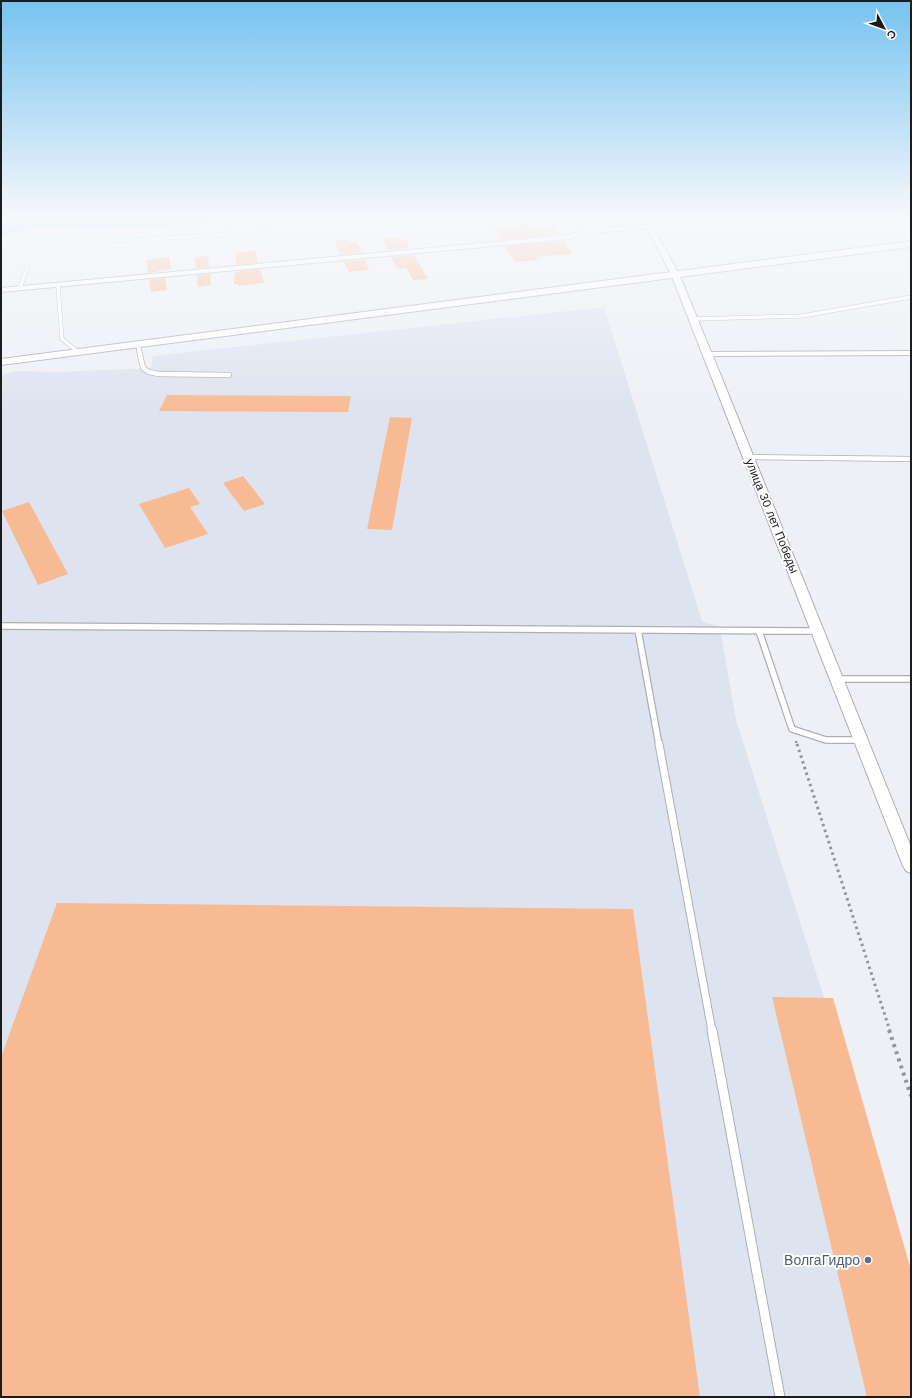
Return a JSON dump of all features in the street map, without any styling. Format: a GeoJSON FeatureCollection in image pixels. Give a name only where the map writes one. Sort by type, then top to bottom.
{"type":"FeatureCollection","features":[{"type":"Feature","properties":{"kind":"street"},"geometry":{"type":"LineString","coordinates":[[1,290],[97,282]]}},
{"type":"Feature","properties":{"kind":"street"},"geometry":{"type":"LineString","coordinates":[[2,362],[612,282]]}},
{"type":"Feature","properties":{"kind":"street","name":"улица 30 лет Победы"},"geometry":{"type":"LineString","coordinates":[[678,282],[911,866]]}},
{"type":"Feature","properties":{"kind":"street"},"geometry":{"type":"LineString","coordinates":[[708,354],[911,353]]}},
{"type":"Feature","properties":{"kind":"lane"},"geometry":{"type":"LineString","coordinates":[[20,288],[22,282]]}},
{"type":"Feature","properties":{"kind":"lane"},"geometry":{"type":"LineString","coordinates":[[58,286],[62,339],[78,352]]}},
{"type":"Feature","properties":{"kind":"lane"},"geometry":{"type":"LineString","coordinates":[[694,319],[802,316],[911,297]]}},
{"type":"Feature","properties":{"kind":"lane"},"geometry":{"type":"LineString","coordinates":[[138,344],[143,368],[149,372],[229,375]]}},
{"type":"Feature","properties":{"kind":"lane"},"geometry":{"type":"LineString","coordinates":[[749,457],[911,459]]}},
{"type":"Feature","properties":{"kind":"lane"},"geometry":{"type":"LineString","coordinates":[[1,626],[818,631]]}},
{"type":"Feature","properties":{"kind":"lane"},"geometry":{"type":"LineString","coordinates":[[638,630],[780,1397]]}},
{"type":"Feature","properties":{"kind":"lane"},"geometry":{"type":"LineString","coordinates":[[759,631],[792,729],[826,740],[861,740]]}},
{"type":"Feature","properties":{"kind":"lane"},"geometry":{"type":"LineString","coordinates":[[837,679],[911,679]]}},
{"type":"Feature","properties":{"kind":"path"},"geometry":{"type":"LineString","coordinates":[[792,729],[911,1096]]}},
{"type":"Feature","properties":{"kind":"shaded area"},"geometry":{"type":"Polygon","coordinates":[[[604,307],[702,621],[720,628],[736,720],[911,1272],[911,1397],[1,1397],[1,375],[15,371],[59,372],[151,368],[153,356],[604,307]]]}},
{"type":"Feature","properties":{"kind":"building"},"geometry":{"type":"Polygon","coordinates":[[[149,282],[166,282],[167,290],[151,292],[149,282]]]}},
{"type":"Feature","properties":{"kind":"building"},"geometry":{"type":"Polygon","coordinates":[[[198,282],[211,282],[211,285],[198,287],[198,282]]]}},
{"type":"Feature","properties":{"kind":"building"},"geometry":{"type":"Polygon","coordinates":[[[234,282],[264,283],[238,286],[238,284],[234,284],[234,282]]]}},
{"type":"Feature","properties":{"kind":"building"},"geometry":{"type":"Polygon","coordinates":[[[167,395],[351,396],[348,412],[159,411],[167,395]]]}},
{"type":"Feature","properties":{"kind":"building"},"geometry":{"type":"Polygon","coordinates":[[[390,417],[412,418],[392,530],[367,529],[390,417]]]}},
{"type":"Feature","properties":{"kind":"building"},"geometry":{"type":"Polygon","coordinates":[[[243,476],[265,504],[244,511],[223,483],[243,476]]]}},
{"type":"Feature","properties":{"kind":"building"},"geometry":{"type":"Polygon","coordinates":[[[189,488],[200,504],[190,507],[208,534],[165,548],[139,504],[189,488]]]}},
{"type":"Feature","properties":{"kind":"building"},"geometry":{"type":"Polygon","coordinates":[[[29,502],[68,574],[38,585],[2,511],[29,502]]]}},
{"type":"Feature","properties":{"kind":"building"},"geometry":{"type":"Polygon","coordinates":[[[57,903],[633,909],[700,1397],[1,1397],[1,1057],[57,903]]]}},
{"type":"Feature","properties":{"kind":"building"},"geometry":{"type":"Polygon","coordinates":[[[772,997],[833,998],[911,1270],[911,1397],[867,1397],[772,997]]]}},
{"type":"Feature","properties":{"kind":"place","name":"ВолгаГидро"},"geometry":{"type":"Point","coordinates":[868,1260]}}]}
